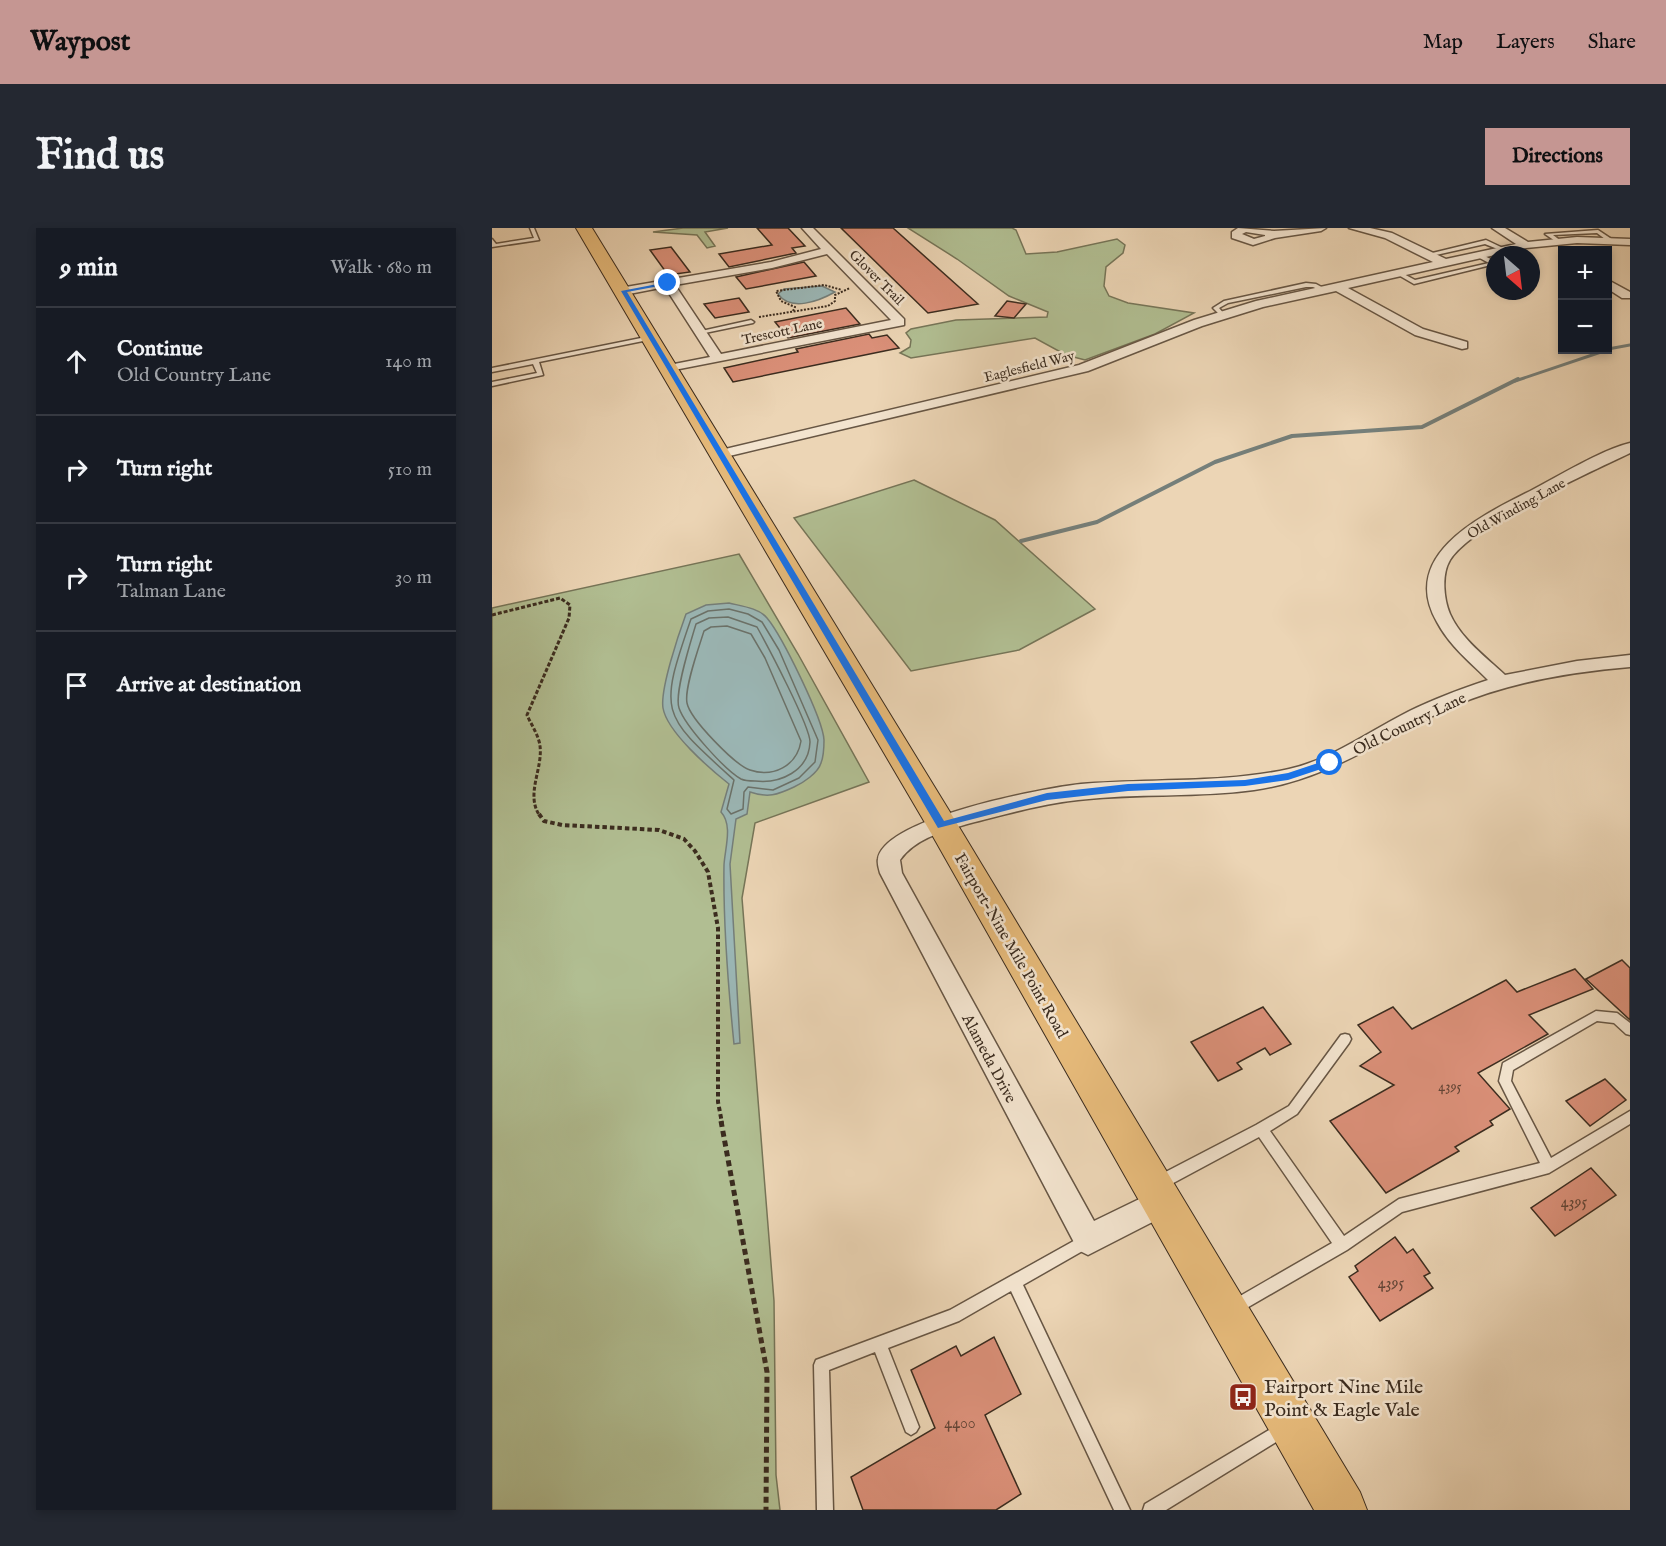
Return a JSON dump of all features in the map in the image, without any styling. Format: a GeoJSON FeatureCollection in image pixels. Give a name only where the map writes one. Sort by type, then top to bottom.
{"type":"FeatureCollection","features":[{"type":"Feature","properties":{"kind":"main road","name":"Fairport-Nine Mile Point Road"},"geometry":{"type":"LineString","coordinates":[[584,228],[624,291],[942,825],[1342,1510]]}},
{"type":"Feature","properties":{"kind":"street","name":"Glover Trail"},"geometry":{"type":"LineString","coordinates":[[807,228],[900,321]]}},
{"type":"Feature","properties":{"kind":"street"},"geometry":{"type":"LineString","coordinates":[[1271,236],[1321,228]]}},
{"type":"Feature","properties":{"kind":"street"},"geometry":{"type":"LineString","coordinates":[[1354,228],[1388,235],[1444,263]]}},
{"type":"Feature","properties":{"kind":"street"},"geometry":{"type":"LineString","coordinates":[[1497,228],[1526,244]]}},
{"type":"Feature","properties":{"kind":"street","name":"Eaglesfield Way"},"geometry":{"type":"LineString","coordinates":[[1516,246],[1612,236],[1630,242]]}},
{"type":"Feature","properties":{"kind":"street"},"geometry":{"type":"LineString","coordinates":[[1544,242],[1558,252]]}},
{"type":"Feature","properties":{"kind":"street"},"geometry":{"type":"LineString","coordinates":[[624,291],[772,265],[829,250]]}},
{"type":"Feature","properties":{"kind":"street","name":"Eaglesfield Way"},"geometry":{"type":"LineString","coordinates":[[721,454],[1083,368],[1222,315],[1486,253]]}},
{"type":"Feature","properties":{"kind":"street"},"geometry":{"type":"LineString","coordinates":[[668,283],[718,359]]}},
{"type":"Feature","properties":{"kind":"street"},"geometry":{"type":"LineString","coordinates":[[1612,286],[1626,295]]}},
{"type":"Feature","properties":{"kind":"street"},"geometry":{"type":"LineString","coordinates":[[1338,287],[1419,332],[1462,345]]}},
{"type":"Feature","properties":{"kind":"street","name":"Trescott Lane"},"geometry":{"type":"LineString","coordinates":[[669,369],[900,321]]}},
{"type":"Feature","properties":{"kind":"street","name":"Old Winding Lane"},"geometry":{"type":"LineString","coordinates":[[1501,682],[1460,640],[1441,612],[1436,586],[1437,573],[1442,560],[1468,532],[1630,447]]}},
{"type":"Feature","properties":{"kind":"street","name":"Old Country Lane"},"geometry":{"type":"LineString","coordinates":[[942,825],[1047,796],[1128,788],[1245,783],[1288,777],[1330,763],[1424,712],[1501,682],[1569,667],[1630,661]]}},
{"type":"Feature","properties":{"kind":"street","name":"Alameda Drive"},"geometry":{"type":"LineString","coordinates":[[942,825],[910,837],[896,847],[889,859],[891,873],[1088,1240]]}},
{"type":"Feature","properties":{"kind":"street"},"geometry":{"type":"LineString","coordinates":[[1088,1240],[1157,1194]]}},
{"type":"Feature","properties":{"kind":"lane"},"geometry":{"type":"LineString","coordinates":[[493,245],[537,238],[532,228]]}},
{"type":"Feature","properties":{"kind":"lane"},"geometry":{"type":"LineString","coordinates":[[1558,241],[1548,234],[1598,231],[1612,236]]}},
{"type":"Feature","properties":{"kind":"lane"},"geometry":{"type":"LineString","coordinates":[[1598,231],[1612,236]]}},
{"type":"Feature","properties":{"kind":"lane"},"geometry":{"type":"LineString","coordinates":[[1427,255],[1483,242],[1494,246]]}},
{"type":"Feature","properties":{"kind":"lane"},"geometry":{"type":"LineString","coordinates":[[1398,273],[1414,282],[1494,263],[1478,255]]}},
{"type":"Feature","properties":{"kind":"lane"},"geometry":{"type":"LineString","coordinates":[[700,332],[751,320]]}},
{"type":"Feature","properties":{"kind":"lane"},"geometry":{"type":"LineString","coordinates":[[492,370],[651,338]]}},
{"type":"Feature","properties":{"kind":"lane"},"geometry":{"type":"LineString","coordinates":[[492,384],[541,374],[535,361]]}},
{"type":"Feature","properties":{"kind":"lane"},"geometry":{"type":"LineString","coordinates":[[1549,1167],[1505,1081],[1507,1067],[1596,1016],[1617,1018],[1630,1030]]}},
{"type":"Feature","properties":{"kind":"lane"},"geometry":{"type":"LineString","coordinates":[[1157,1194],[1293,1110],[1345,1040]]}},
{"type":"Feature","properties":{"kind":"lane"},"geometry":{"type":"LineString","coordinates":[[1227,1312],[1342,1245],[1399,1206],[1549,1167],[1630,1117]]}},
{"type":"Feature","properties":{"kind":"lane"},"geometry":{"type":"LineString","coordinates":[[1262,1129],[1342,1245]]}},
{"type":"Feature","properties":{"kind":"lane"},"geometry":{"type":"LineString","coordinates":[[825,1510],[821,1365],[954,1316],[1088,1240]]}},
{"type":"Feature","properties":{"kind":"lane"},"geometry":{"type":"LineString","coordinates":[[1014,1282],[1122,1510]]}},
{"type":"Feature","properties":{"kind":"lane"},"geometry":{"type":"LineString","coordinates":[[879,1344],[911,1427]]}},
{"type":"Feature","properties":{"kind":"lane"},"geometry":{"type":"LineString","coordinates":[[1151,1510],[1292,1424]]}},
{"type":"Feature","properties":{"kind":"path"},"geometry":{"type":"LineString","coordinates":[[793,311],[795,307],[781,301],[776,291],[819,285],[842,290]]}},
{"type":"Feature","properties":{"kind":"path"},"geometry":{"type":"LineString","coordinates":[[751,320],[828,306],[834,303],[835,295],[842,290],[864,285]]}},
{"type":"Feature","properties":{"kind":"path"},"geometry":{"type":"LineString","coordinates":[[492,615],[560,598],[570,605],[569,618],[527,715],[540,746],[534,789],[536,810],[544,821],[562,825],[639,827],[672,834],[684,839],[695,850],[708,872],[718,928],[718,1101],[767,1372],[766,1510]]}},
{"type":"Feature","properties":{"kind":"green space"},"geometry":{"type":"Polygon","coordinates":[[[683,228],[728,228],[705,232],[715,246],[707,248],[697,235],[653,232],[683,228]]]}},
{"type":"Feature","properties":{"kind":"green space"},"geometry":{"type":"Polygon","coordinates":[[[908,228],[1012,228],[1016,230],[1026,254],[1057,252],[1117,239],[1125,245],[1123,253],[1106,267],[1104,286],[1109,296],[1128,303],[1194,313],[1155,334],[1085,360],[1066,355],[1035,338],[911,358],[900,353],[910,347],[911,340],[906,333],[911,329],[956,320],[1047,317],[1048,312],[1009,296],[908,228]]]}},
{"type":"Feature","properties":{"kind":"green space"},"geometry":{"type":"Polygon","coordinates":[[[914,480],[995,520],[1095,609],[1019,650],[911,671],[794,518],[914,480]]]}},
{"type":"Feature","properties":{"kind":"green space"},"geometry":{"type":"Polygon","coordinates":[[[739,554],[869,782],[755,823],[742,898],[774,1301],[776,1475],[780,1510],[492,1510],[492,608],[739,554]]]}},
{"type":"Feature","properties":{"kind":"water"},"geometry":{"type":"Polygon","coordinates":[[[822,286],[835,292],[821,299],[798,304],[790,303],[778,294],[784,289],[822,286]]]}},
{"type":"Feature","properties":{"kind":"water"},"geometry":{"type":"Polygon","coordinates":[[[729,603],[759,612],[774,628],[809,697],[824,740],[822,761],[814,774],[798,785],[777,794],[762,795],[750,792],[747,814],[736,819],[730,864],[740,1043],[734,1044],[724,910],[727,823],[721,812],[729,784],[681,739],[666,718],[663,708],[664,688],[686,614],[706,605],[729,603]]]}},
{"type":"Feature","properties":{"kind":"building"},"geometry":{"type":"Polygon","coordinates":[[[757,228],[788,228],[805,246],[792,248],[796,253],[729,267],[719,254],[772,245],[757,228]]]}},
{"type":"Feature","properties":{"kind":"building"},"geometry":{"type":"Polygon","coordinates":[[[841,228],[893,228],[978,304],[928,313],[841,228]]]}},
{"type":"Feature","properties":{"kind":"building"},"geometry":{"type":"Polygon","coordinates":[[[671,247],[690,272],[668,275],[650,250],[671,247]]]}},
{"type":"Feature","properties":{"kind":"building"},"geometry":{"type":"Polygon","coordinates":[[[804,262],[816,276],[746,289],[736,277],[804,262]]]}},
{"type":"Feature","properties":{"kind":"building"},"geometry":{"type":"Polygon","coordinates":[[[739,298],[749,312],[715,318],[704,304],[739,298]]]}},
{"type":"Feature","properties":{"kind":"building"},"geometry":{"type":"Polygon","coordinates":[[[1007,301],[1026,304],[1014,318],[995,316],[1007,301]]]}},
{"type":"Feature","properties":{"kind":"building"},"geometry":{"type":"Polygon","coordinates":[[[846,308],[860,324],[788,338],[775,322],[846,308]]]}},
{"type":"Feature","properties":{"kind":"building"},"geometry":{"type":"Polygon","coordinates":[[[869,334],[872,338],[887,335],[899,348],[733,382],[724,368],[798,352],[796,349],[869,334]]]}},
{"type":"Feature","properties":{"kind":"building"},"geometry":{"type":"Polygon","coordinates":[[[1622,960],[1630,968],[1630,1020],[1586,979],[1622,960]]]}},
{"type":"Feature","properties":{"kind":"building"},"geometry":{"type":"Polygon","coordinates":[[[1575,969],[1593,989],[1529,1015],[1548,1034],[1478,1073],[1510,1109],[1490,1121],[1493,1125],[1455,1147],[1459,1151],[1386,1193],[1330,1121],[1394,1085],[1360,1066],[1381,1052],[1358,1025],[1393,1007],[1412,1029],[1506,980],[1517,992],[1575,969]]]}},
{"type":"Feature","properties":{"kind":"building"},"geometry":{"type":"Polygon","coordinates":[[[1263,1007],[1291,1044],[1270,1055],[1265,1048],[1237,1063],[1242,1069],[1218,1081],[1191,1042],[1263,1007]]]}},
{"type":"Feature","properties":{"kind":"building"},"geometry":{"type":"Polygon","coordinates":[[[1605,1079],[1626,1100],[1590,1126],[1566,1101],[1605,1079]]]}},
{"type":"Feature","properties":{"kind":"building"},"geometry":{"type":"Polygon","coordinates":[[[1591,1168],[1616,1195],[1555,1236],[1531,1208],[1591,1168]]]}},
{"type":"Feature","properties":{"kind":"building"},"geometry":{"type":"Polygon","coordinates":[[[1395,1237],[1407,1253],[1413,1249],[1430,1273],[1424,1276],[1433,1288],[1380,1321],[1349,1277],[1358,1271],[1355,1266],[1395,1237]]]}},
{"type":"Feature","properties":{"kind":"building"},"geometry":{"type":"Polygon","coordinates":[[[994,1337],[1021,1394],[985,1415],[1021,1494],[996,1510],[863,1510],[851,1477],[935,1428],[911,1370],[956,1346],[961,1356],[994,1337]]]}},
{"type":"Feature","properties":{"kind":"waterway"},"geometry":{"type":"LineString","coordinates":[[1612,348],[1630,345]]}},
{"type":"Feature","properties":{"kind":"waterway"},"geometry":{"type":"LineString","coordinates":[[1515,381],[1595,354]]}},
{"type":"Feature","properties":{"kind":"waterway"},"geometry":{"type":"LineString","coordinates":[[1021,541],[1097,522],[1215,462],[1292,436],[1422,427],[1518,379]]}},
{"type":"Feature","properties":{"kind":"place","name":"Fairport Nine Mile Point & Eagle Vale"},"geometry":{"type":"Point","coordinates":[1243,1397]}},
{"type":"Feature","properties":{"kind":"route"},"geometry":{"type":"LineString","coordinates":[[668,283],[624,291],[942,825],[1047,796],[1100,789],[1245,783],[1288,777],[1330,763]]}}]}
